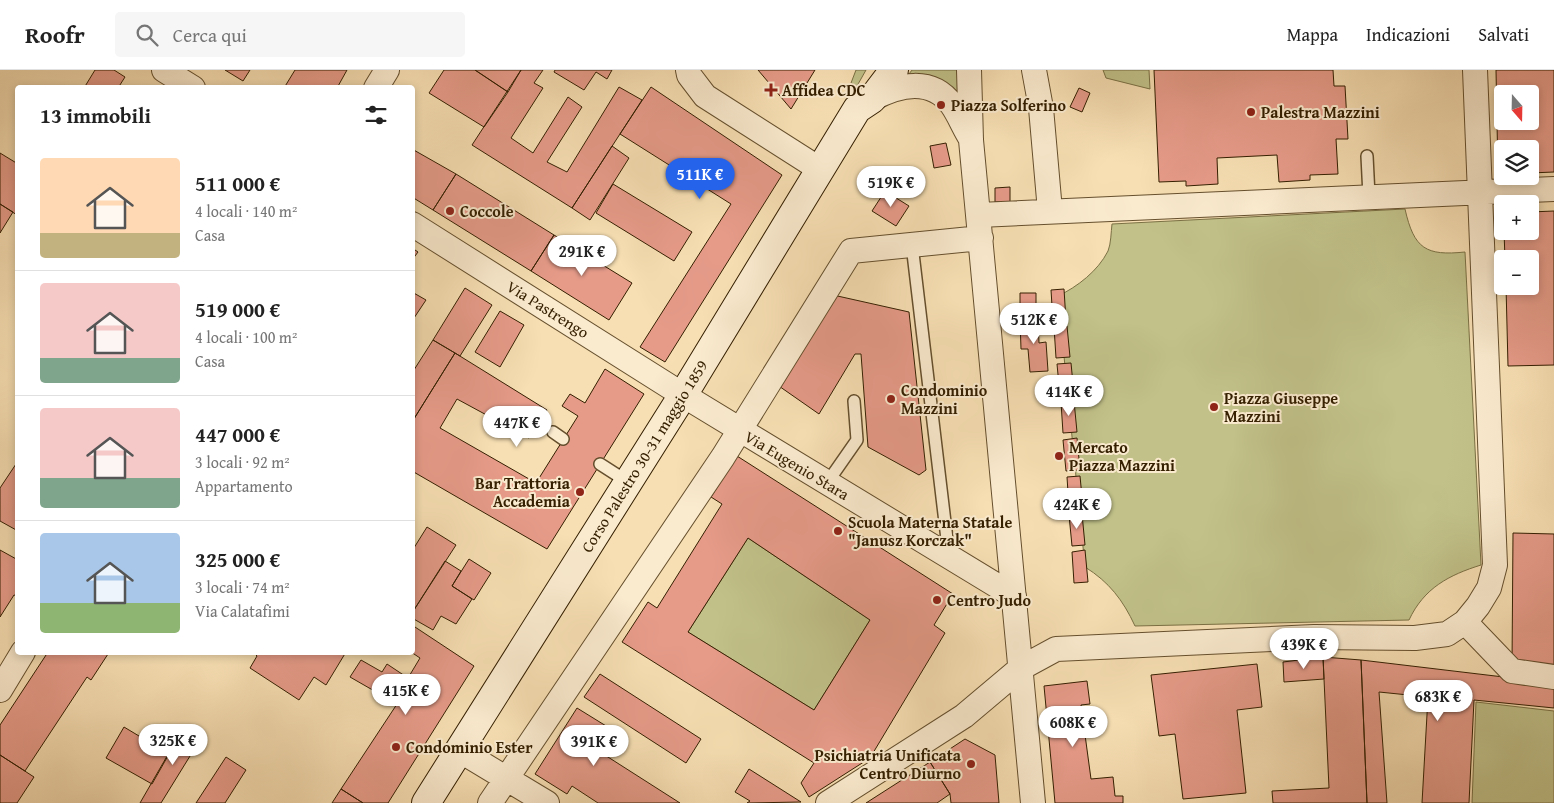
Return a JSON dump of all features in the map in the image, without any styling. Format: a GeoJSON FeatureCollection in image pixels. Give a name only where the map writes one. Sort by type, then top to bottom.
{"type":"FeatureCollection","features":[{"type":"Feature","properties":{"kind":"main road","name":"Corso Palestro 30-31 maggio 1859"},"geometry":{"type":"LineString","coordinates":[[866,103],[862,91],[873,70]]}},
{"type":"Feature","properties":{"kind":"main road","name":"Corso Palestro 30-31 maggio 1859"},"geometry":{"type":"LineString","coordinates":[[426,803],[683,395],[821,170],[866,103],[894,70]]}},
{"type":"Feature","properties":{"kind":"street"},"geometry":{"type":"LineString","coordinates":[[164,70],[187,85]]}},
{"type":"Feature","properties":{"kind":"street"},"geometry":{"type":"LineString","coordinates":[[378,85],[388,70]]}},
{"type":"Feature","properties":{"kind":"street"},"geometry":{"type":"LineString","coordinates":[[688,70],[689,75],[705,96],[821,170]]}},
{"type":"Feature","properties":{"kind":"street"},"geometry":{"type":"LineString","coordinates":[[969,70],[971,140],[1033,803]]}},
{"type":"Feature","properties":{"kind":"street"},"geometry":{"type":"LineString","coordinates":[[1034,70],[1041,108],[1050,211]]}},
{"type":"Feature","properties":{"kind":"street"},"geometry":{"type":"LineString","coordinates":[[828,803],[964,716],[1021,668],[1056,649],[1314,637],[1414,638],[1447,634],[1465,622],[1490,588],[1495,565],[1475,70]]}},
{"type":"Feature","properties":{"kind":"street"},"geometry":{"type":"LineString","coordinates":[[866,103],[894,88],[916,85],[937,91],[952,105],[971,140]]}},
{"type":"Feature","properties":{"kind":"street"},"geometry":{"type":"LineString","coordinates":[[490,803],[740,430],[851,251],[912,245],[980,226],[1050,211],[1554,189]]}},
{"type":"Feature","properties":{"kind":"street","name":"Via Pastrengo"},"geometry":{"type":"LineString","coordinates":[[415,226],[683,395]]}},
{"type":"Feature","properties":{"kind":"street","name":"Via Eugenio Stara"},"geometry":{"type":"LineString","coordinates":[[683,395],[1014,596]]}},
{"type":"Feature","properties":{"kind":"street"},"geometry":{"type":"LineString","coordinates":[[1465,622],[1512,671],[1554,677]]}},
{"type":"Feature","properties":{"kind":"street"},"geometry":{"type":"LineString","coordinates":[[0,690],[21,655]]}},
{"type":"Feature","properties":{"kind":"street"},"geometry":{"type":"LineString","coordinates":[[459,750],[546,803]]}},
{"type":"Feature","properties":{"kind":"lane"},"geometry":{"type":"LineString","coordinates":[[1367,156],[1369,196]]}},
{"type":"Feature","properties":{"kind":"lane"},"geometry":{"type":"LineString","coordinates":[[912,245],[949,556]]}},
{"type":"Feature","properties":{"kind":"lane"},"geometry":{"type":"LineString","coordinates":[[827,483],[857,440],[854,400]]}},
{"type":"Feature","properties":{"kind":"lane"},"geometry":{"type":"LineString","coordinates":[[553,432],[563,439]]}},
{"type":"Feature","properties":{"kind":"lane"},"geometry":{"type":"LineString","coordinates":[[600,464],[628,482]]}},
{"type":"Feature","properties":{"kind":"green space"},"geometry":{"type":"Polygon","coordinates":[[[856,70],[866,70],[857,86],[851,83],[856,70]]]}},
{"type":"Feature","properties":{"kind":"green space"},"geometry":{"type":"Polygon","coordinates":[[[912,70],[964,70],[962,104],[906,78],[912,70]]]}},
{"type":"Feature","properties":{"kind":"green space"},"geometry":{"type":"Polygon","coordinates":[[[1103,70],[1149,70],[1150,89],[1106,78],[1103,70]]]}},
{"type":"Feature","properties":{"kind":"green space"},"geometry":{"type":"Polygon","coordinates":[[[1405,209],[1413,233],[1424,247],[1440,253],[1465,252],[1481,565],[1458,573],[1439,584],[1422,599],[1409,620],[1135,626],[1126,608],[1114,592],[1085,567],[1058,296],[1080,283],[1099,265],[1109,248],[1112,224],[1405,209]]]}},
{"type":"Feature","properties":{"kind":"green space"},"geometry":{"type":"Polygon","coordinates":[[[748,538],[870,620],[814,710],[688,632],[748,538]]]}},
{"type":"Feature","properties":{"kind":"green space"},"geometry":{"type":"Polygon","coordinates":[[[1476,702],[1554,711],[1554,803],[1472,803],[1476,702]]]}},
{"type":"Feature","properties":{"kind":"building"},"geometry":{"type":"Polygon","coordinates":[[[95,70],[114,70],[125,77],[120,85],[86,85],[95,70]]]}},
{"type":"Feature","properties":{"kind":"building"},"geometry":{"type":"Polygon","coordinates":[[[225,70],[250,70],[243,81],[225,70]]]}},
{"type":"Feature","properties":{"kind":"building"},"geometry":{"type":"Polygon","coordinates":[[[295,70],[347,70],[339,85],[286,85],[295,70]]]}},
{"type":"Feature","properties":{"kind":"building"},"geometry":{"type":"Polygon","coordinates":[[[444,70],[475,70],[508,92],[484,127],[429,93],[444,70]]]}},
{"type":"Feature","properties":{"kind":"building"},"geometry":{"type":"Polygon","coordinates":[[[475,70],[521,70],[508,92],[475,70]]]}},
{"type":"Feature","properties":{"kind":"building"},"geometry":{"type":"Polygon","coordinates":[[[521,70],[543,70],[534,83],[543,88],[511,138],[533,153],[568,97],[582,107],[547,162],[567,172],[619,87],[642,100],[572,208],[472,145],[521,70]]]}},
{"type":"Feature","properties":{"kind":"building"},"geometry":{"type":"Polygon","coordinates":[[[555,70],[612,70],[607,79],[596,72],[584,90],[554,72],[555,70]]]}},
{"type":"Feature","properties":{"kind":"building"},"geometry":{"type":"Polygon","coordinates":[[[758,70],[815,70],[791,109],[758,70]]]}},
{"type":"Feature","properties":{"kind":"building","name":"Palestra Mazzini"},"geometry":{"type":"Polygon","coordinates":[[[1154,70],[1333,70],[1334,86],[1345,86],[1348,139],[1336,139],[1338,174],[1310,175],[1310,180],[1279,182],[1277,155],[1217,158],[1218,184],[1186,186],[1186,181],[1159,182],[1154,70]]]}},
{"type":"Feature","properties":{"kind":"building"},"geometry":{"type":"Polygon","coordinates":[[[1496,70],[1554,70],[1554,172],[1539,173],[1539,140],[1497,140],[1497,130],[1539,130],[1539,85],[1496,85],[1496,70]]]}},
{"type":"Feature","properties":{"kind":"building"},"geometry":{"type":"Polygon","coordinates":[[[651,87],[782,175],[665,362],[640,347],[731,204],[620,134],[651,87]]]}},
{"type":"Feature","properties":{"kind":"building"},"geometry":{"type":"Polygon","coordinates":[[[1079,88],[1090,93],[1082,112],[1070,107],[1079,88]]]}},
{"type":"Feature","properties":{"kind":"building"},"geometry":{"type":"Polygon","coordinates":[[[946,143],[951,165],[934,168],[930,146],[946,143]]]}},
{"type":"Feature","properties":{"kind":"building"},"geometry":{"type":"Polygon","coordinates":[[[612,146],[629,158],[590,220],[572,208],[612,146]]]}},
{"type":"Feature","properties":{"kind":"building"},"geometry":{"type":"Polygon","coordinates":[[[415,151],[456,174],[433,210],[415,199],[415,151]]]}},
{"type":"Feature","properties":{"kind":"building"},"geometry":{"type":"Polygon","coordinates":[[[0,153],[15,162],[15,214],[0,204],[0,153]]]}},
{"type":"Feature","properties":{"kind":"building"},"geometry":{"type":"Polygon","coordinates":[[[456,174],[554,235],[531,271],[433,210],[456,174]]]}},
{"type":"Feature","properties":{"kind":"building"},"geometry":{"type":"Polygon","coordinates":[[[613,184],[692,232],[674,261],[596,213],[613,184]]]}},
{"type":"Feature","properties":{"kind":"building"},"geometry":{"type":"Polygon","coordinates":[[[1010,187],[1010,202],[995,202],[995,188],[1010,187]]]}},
{"type":"Feature","properties":{"kind":"building"},"geometry":{"type":"Polygon","coordinates":[[[885,191],[909,206],[896,226],[872,211],[885,191]]]}},
{"type":"Feature","properties":{"kind":"building"},"geometry":{"type":"Polygon","coordinates":[[[0,204],[13,212],[0,233],[0,204]]]}},
{"type":"Feature","properties":{"kind":"building"},"geometry":{"type":"Polygon","coordinates":[[[1554,211],[1554,365],[1508,366],[1506,295],[1539,295],[1539,250],[1505,250],[1504,240],[1539,240],[1539,212],[1554,211]]]}},
{"type":"Feature","properties":{"kind":"building"},"geometry":{"type":"Polygon","coordinates":[[[554,235],[632,283],[609,320],[531,271],[554,235]]]}},
{"type":"Feature","properties":{"kind":"building"},"geometry":{"type":"Polygon","coordinates":[[[465,288],[492,305],[460,356],[433,340],[465,288]]]}},
{"type":"Feature","properties":{"kind":"building"},"geometry":{"type":"Polygon","coordinates":[[[1064,289],[1066,321],[1053,322],[1051,290],[1064,289]]]}},
{"type":"Feature","properties":{"kind":"building"},"geometry":{"type":"Polygon","coordinates":[[[1020,293],[1036,293],[1036,307],[1020,307],[1020,293]]]}},
{"type":"Feature","properties":{"kind":"building"},"geometry":{"type":"Polygon","coordinates":[[[415,294],[426,300],[415,316],[415,294]]]}},
{"type":"Feature","properties":{"kind":"building","name":"Condominio Mazzini"},"geometry":{"type":"Polygon","coordinates":[[[833,295],[909,312],[926,470],[919,475],[868,447],[861,354],[855,354],[819,414],[776,384],[833,295]]]}},
{"type":"Feature","properties":{"kind":"building"},"geometry":{"type":"Polygon","coordinates":[[[500,311],[524,325],[500,367],[475,352],[500,311]]]}},
{"type":"Feature","properties":{"kind":"building"},"geometry":{"type":"Polygon","coordinates":[[[1020,319],[1038,319],[1039,343],[1046,342],[1048,371],[1030,372],[1028,349],[1021,349],[1020,319]]]}},
{"type":"Feature","properties":{"kind":"building"},"geometry":{"type":"Polygon","coordinates":[[[1067,326],[1070,357],[1056,358],[1054,327],[1067,326]]]}},
{"type":"Feature","properties":{"kind":"building"},"geometry":{"type":"Polygon","coordinates":[[[433,340],[455,353],[415,417],[415,368],[433,340]]]}},
{"type":"Feature","properties":{"kind":"building"},"geometry":{"type":"Polygon","coordinates":[[[455,353],[547,410],[529,438],[457,399],[440,428],[536,483],[578,416],[562,406],[570,394],[585,403],[605,369],[644,394],[547,549],[415,473],[415,417],[455,353]]]}},
{"type":"Feature","properties":{"kind":"building"},"geometry":{"type":"Polygon","coordinates":[[[1071,363],[1074,394],[1060,396],[1057,364],[1071,363]]]}},
{"type":"Feature","properties":{"kind":"building"},"geometry":{"type":"Polygon","coordinates":[[[1074,401],[1077,432],[1063,433],[1061,402],[1074,401]]]}},
{"type":"Feature","properties":{"kind":"building"},"geometry":{"type":"Polygon","coordinates":[[[1077,438],[1080,470],[1066,471],[1063,440],[1077,438]]]}},
{"type":"Feature","properties":{"kind":"building"},"geometry":{"type":"Polygon","coordinates":[[[737,456],[953,594],[934,625],[945,633],[870,758],[809,797],[801,783],[814,763],[622,642],[648,602],[657,608],[722,504],[711,497],[737,456]],[[748,538],[688,632],[814,710],[870,620],[748,538]]]}},
{"type":"Feature","properties":{"kind":"building"},"geometry":{"type":"Polygon","coordinates":[[[15,466],[15,529],[0,521],[0,488],[15,466]]]}},
{"type":"Feature","properties":{"kind":"building"},"geometry":{"type":"Polygon","coordinates":[[[1080,476],[1083,507],[1069,508],[1067,477],[1080,476]]]}},
{"type":"Feature","properties":{"kind":"building"},"geometry":{"type":"Polygon","coordinates":[[[1082,514],[1085,545],[1072,546],[1069,515],[1082,514]]]}},
{"type":"Feature","properties":{"kind":"building"},"geometry":{"type":"Polygon","coordinates":[[[427,527],[456,545],[415,608],[415,546],[427,527]]]}},
{"type":"Feature","properties":{"kind":"building"},"geometry":{"type":"Polygon","coordinates":[[[1513,533],[1554,534],[1554,669],[1512,665],[1513,533]]]}},
{"type":"Feature","properties":{"kind":"building"},"geometry":{"type":"Polygon","coordinates":[[[0,550],[15,558],[15,595],[0,617],[0,550]]]}},
{"type":"Feature","properties":{"kind":"building"},"geometry":{"type":"Polygon","coordinates":[[[1085,550],[1088,582],[1074,583],[1072,552],[1085,550]]]}},
{"type":"Feature","properties":{"kind":"building"},"geometry":{"type":"Polygon","coordinates":[[[469,559],[491,573],[474,600],[452,586],[469,559]]]}},
{"type":"Feature","properties":{"kind":"building"},"geometry":{"type":"Polygon","coordinates":[[[445,561],[461,571],[452,586],[472,599],[456,624],[441,616],[433,630],[415,620],[415,608],[445,561]]]}},
{"type":"Feature","properties":{"kind":"building","name":"Condominio Ester"},"geometry":{"type":"Polygon","coordinates":[[[415,627],[474,666],[388,803],[363,803],[341,789],[397,704],[350,677],[361,660],[382,672],[387,664],[408,678],[420,658],[415,655],[415,627]]]}},
{"type":"Feature","properties":{"kind":"building"},"geometry":{"type":"Polygon","coordinates":[[[46,655],[107,655],[91,680],[87,677],[25,771],[0,755],[0,725],[46,655]]]}},
{"type":"Feature","properties":{"kind":"building"},"geometry":{"type":"Polygon","coordinates":[[[344,655],[326,685],[314,677],[299,700],[250,668],[257,656],[344,655]]]}},
{"type":"Feature","properties":{"kind":"building"},"geometry":{"type":"Polygon","coordinates":[[[1323,657],[1361,660],[1367,803],[1273,803],[1272,791],[1329,788],[1323,657]]]}},
{"type":"Feature","properties":{"kind":"building"},"geometry":{"type":"Polygon","coordinates":[[[1323,657],[1324,679],[1284,682],[1283,662],[1323,657]]]}},
{"type":"Feature","properties":{"kind":"building"},"geometry":{"type":"Polygon","coordinates":[[[1361,660],[1554,683],[1554,708],[1474,700],[1469,803],[1422,803],[1428,697],[1379,692],[1387,803],[1367,803],[1361,660]]]}},
{"type":"Feature","properties":{"kind":"building"},"geometry":{"type":"Polygon","coordinates":[[[1257,664],[1262,707],[1237,710],[1246,793],[1183,799],[1175,734],[1159,736],[1151,675],[1257,664]]]}},
{"type":"Feature","properties":{"kind":"building"},"geometry":{"type":"Polygon","coordinates":[[[600,674],[701,739],[686,763],[584,697],[600,674]]]}},
{"type":"Feature","properties":{"kind":"building"},"geometry":{"type":"Polygon","coordinates":[[[1087,681],[1090,704],[1081,705],[1091,779],[1113,777],[1115,796],[1123,796],[1123,803],[1055,803],[1044,686],[1087,681]]]}},
{"type":"Feature","properties":{"kind":"building"},"geometry":{"type":"Polygon","coordinates":[[[577,708],[611,729],[597,750],[680,803],[598,803],[572,786],[567,794],[535,774],[577,708]]]}},
{"type":"Feature","properties":{"kind":"building"},"geometry":{"type":"Polygon","coordinates":[[[185,725],[203,735],[161,803],[140,803],[185,725]]]}},
{"type":"Feature","properties":{"kind":"building"},"geometry":{"type":"Polygon","coordinates":[[[124,727],[169,754],[152,784],[106,758],[124,727]]]}},
{"type":"Feature","properties":{"kind":"building"},"geometry":{"type":"Polygon","coordinates":[[[965,739],[995,755],[999,803],[951,803],[950,794],[930,762],[965,739]]]}},
{"type":"Feature","properties":{"kind":"building"},"geometry":{"type":"Polygon","coordinates":[[[0,755],[34,777],[17,803],[0,803],[0,755]]]}},
{"type":"Feature","properties":{"kind":"building"},"geometry":{"type":"Polygon","coordinates":[[[226,757],[246,770],[225,803],[196,803],[226,757]]]}},
{"type":"Feature","properties":{"kind":"building"},"geometry":{"type":"Polygon","coordinates":[[[930,762],[950,794],[937,803],[866,803],[930,762]]]}},
{"type":"Feature","properties":{"kind":"building"},"geometry":{"type":"Polygon","coordinates":[[[749,769],[801,802],[747,803],[750,801],[735,792],[749,769]]]}},
{"type":"Feature","properties":{"kind":"building"},"geometry":{"type":"Polygon","coordinates":[[[341,789],[363,803],[332,803],[341,789]]]}},
{"type":"Feature","properties":{"kind":"place","name":"Affidea CDC"},"geometry":{"type":"Point","coordinates":[771,90]}},
{"type":"Feature","properties":{"kind":"place","name":"Piazza Solferino"},"geometry":{"type":"Point","coordinates":[941,105]}},
{"type":"Feature","properties":{"kind":"place","name":"Palestra Mazzini"},"geometry":{"type":"Point","coordinates":[1251,112]}},
{"type":"Feature","properties":{"kind":"place","name":"Coccole"},"geometry":{"type":"Point","coordinates":[450,211]}},
{"type":"Feature","properties":{"kind":"place","name":"Condominio Mazzini"},"geometry":{"type":"Point","coordinates":[891,399]}},
{"type":"Feature","properties":{"kind":"place","name":"Piazza Giuseppe Mazzini"},"geometry":{"type":"Point","coordinates":[1214,407]}},
{"type":"Feature","properties":{"kind":"place","name":"Mercato Piazza Mazzini"},"geometry":{"type":"Point","coordinates":[1059,456]}},
{"type":"Feature","properties":{"kind":"place","name":"Bar Trattoria Accademia"},"geometry":{"type":"Point","coordinates":[580,492]}},
{"type":"Feature","properties":{"kind":"place","name":"Scuola Materna Statale \"Janusz Korczak\""},"geometry":{"type":"Point","coordinates":[838,531]}},
{"type":"Feature","properties":{"kind":"place","name":"Centro Judo"},"geometry":{"type":"Point","coordinates":[937,600]}},
{"type":"Feature","properties":{"kind":"place","name":"Condominio Ester"},"geometry":{"type":"Point","coordinates":[396,747]}},
{"type":"Feature","properties":{"kind":"place","name":"Psichiatria Unificata Centro Diurno"},"geometry":{"type":"Point","coordinates":[971,764]}}]}
